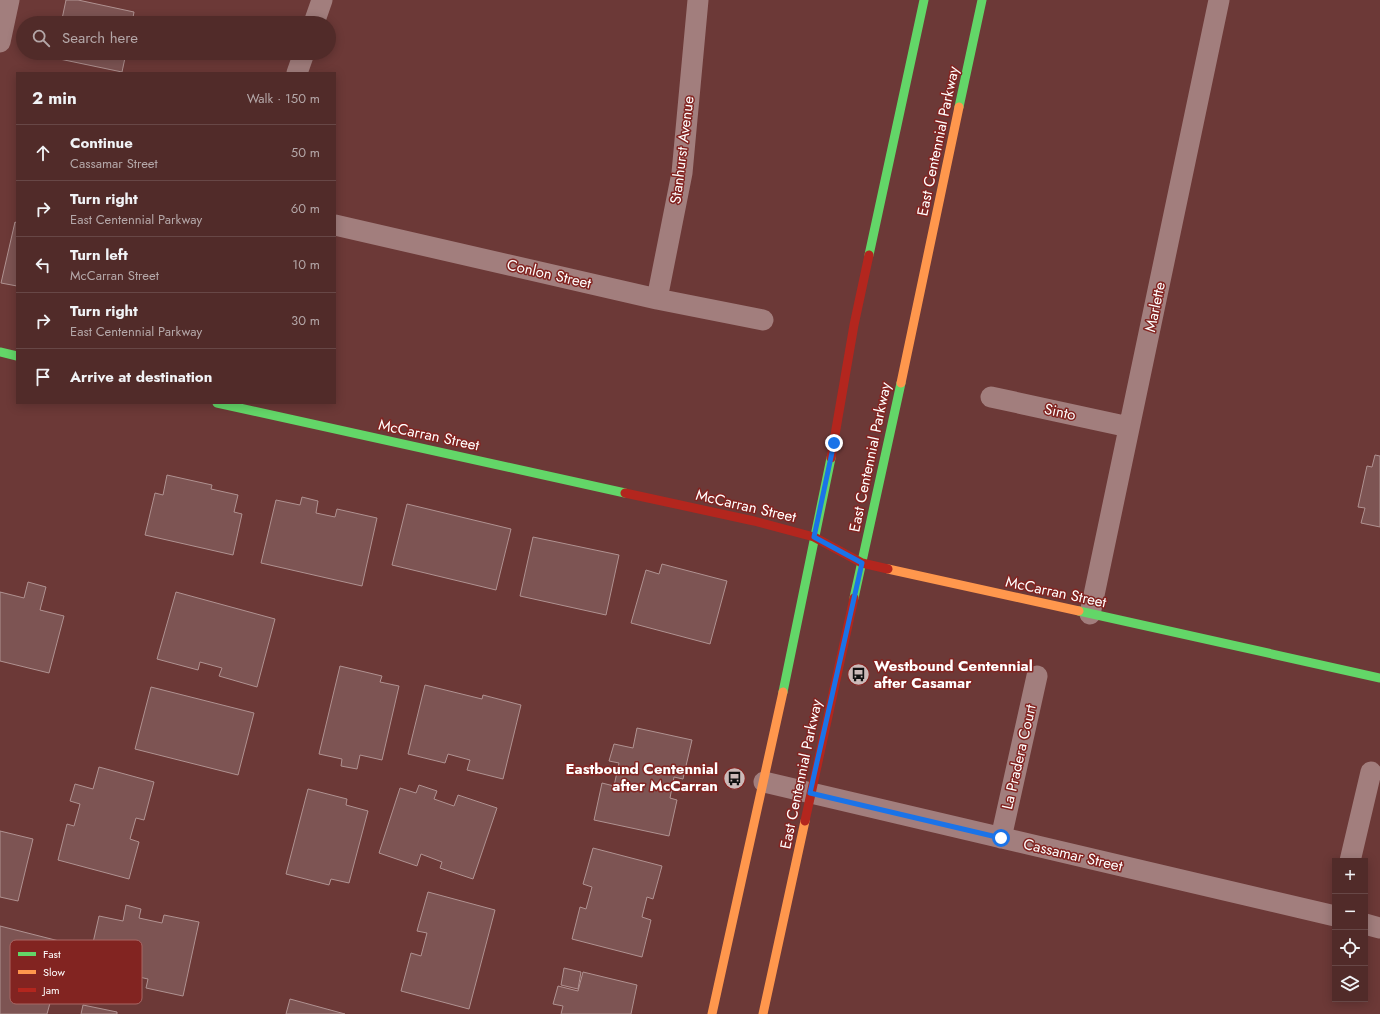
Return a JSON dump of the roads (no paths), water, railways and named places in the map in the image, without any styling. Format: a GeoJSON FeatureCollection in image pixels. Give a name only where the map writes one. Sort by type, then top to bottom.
{"type":"FeatureCollection","features":[{"type":"Feature","properties":{"kind":"main road"},"geometry":{"type":"LineString","coordinates":[[712,1014],[764,782],[834,443],[854,325],[924,0]]}},
{"type":"Feature","properties":{"kind":"main road","name":"East Centennial Parkway"},"geometry":{"type":"LineString","coordinates":[[763,1014],[810,793],[862,563],[982,0]]}},
{"type":"Feature","properties":{"kind":"main road"},"geometry":{"type":"LineString","coordinates":[[0,352],[16,356]]}},
{"type":"Feature","properties":{"kind":"main road","name":"McCarran Street"},"geometry":{"type":"LineString","coordinates":[[222,404],[754,521],[814,537],[862,563],[1380,678]]}},
{"type":"Feature","properties":{"kind":"street"},"geometry":{"type":"LineString","coordinates":[[0,42],[9,0]]}},
{"type":"Feature","properties":{"kind":"street"},"geometry":{"type":"LineString","coordinates":[[316,16],[322,0]]}},
{"type":"Feature","properties":{"kind":"street","name":"Stanhurst Avenue"},"geometry":{"type":"LineString","coordinates":[[657,299],[682,173],[698,0]]}},
{"type":"Feature","properties":{"kind":"street","name":"Marlette"},"geometry":{"type":"LineString","coordinates":[[1090,614],[1219,0]]}},
{"type":"Feature","properties":{"kind":"street"},"geometry":{"type":"LineString","coordinates":[[298,72],[302,60]]}},
{"type":"Feature","properties":{"kind":"street","name":"Conlon Street"},"geometry":{"type":"LineString","coordinates":[[336,225],[657,299],[764,320]]}},
{"type":"Feature","properties":{"kind":"street","name":"Sinto"},"geometry":{"type":"LineString","coordinates":[[991,397],[1130,427]]}},
{"type":"Feature","properties":{"kind":"street","name":"La Pradera Court"},"geometry":{"type":"LineString","coordinates":[[1001,838],[1037,676]]}},
{"type":"Feature","properties":{"kind":"street"},"geometry":{"type":"LineString","coordinates":[[1351,858],[1371,772]]}},
{"type":"Feature","properties":{"kind":"street","name":"Cassamar Street"},"geometry":{"type":"LineString","coordinates":[[764,782],[1332,915]]}},
{"type":"Feature","properties":{"kind":"street"},"geometry":{"type":"LineString","coordinates":[[1368,925],[1380,928]]}},
{"type":"Feature","properties":{"kind":"place","name":"Westbound Centennial after Casamar"},"geometry":{"type":"Point","coordinates":[859,675]}},
{"type":"Feature","properties":{"kind":"place","name":"Eastbound Centennial after McCarran"},"geometry":{"type":"Point","coordinates":[734,778]}}]}
